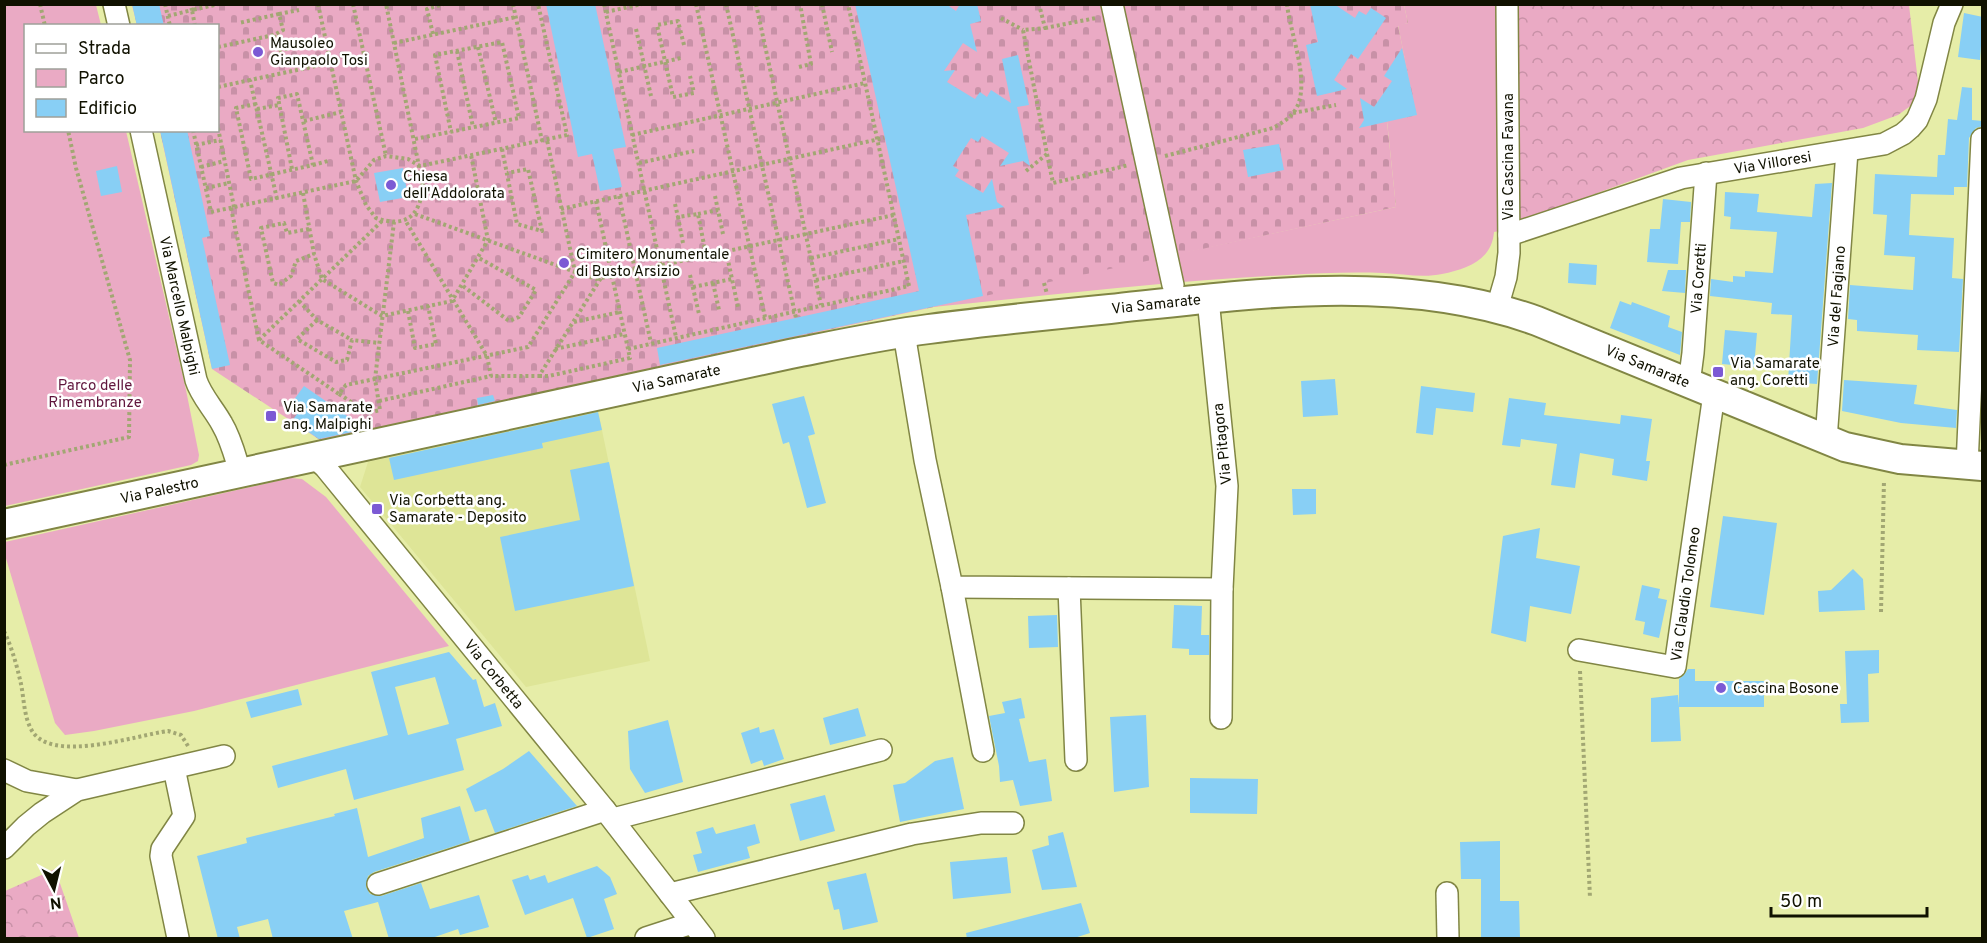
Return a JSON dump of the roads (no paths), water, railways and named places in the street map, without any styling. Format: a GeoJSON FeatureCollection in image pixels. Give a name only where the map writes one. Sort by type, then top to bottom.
{"type":"FeatureCollection","features":[{"type":"Feature","properties":{"kind":"street"},"geometry":{"type":"LineString","coordinates":[[114,4],[119,24]]}},
{"type":"Feature","properties":{"kind":"street","name":"Via Cascina Favana"},"geometry":{"type":"LineString","coordinates":[[1497,308],[1508,269],[1507,4]]}},
{"type":"Feature","properties":{"kind":"street","name":"Via Villoresi"},"geometry":{"type":"LineString","coordinates":[[1509,235],[1681,178],[1876,146],[1894,140],[1917,120],[1926,99],[1944,23],[1952,4]]}},
{"type":"Feature","properties":{"kind":"street"},"geometry":{"type":"LineString","coordinates":[[1113,9],[1173,285]]}},
{"type":"Feature","properties":{"kind":"street","name":"Via Marcello Malpighi"},"geometry":{"type":"LineString","coordinates":[[141,132],[195,380],[224,426],[240,472]]}},
{"type":"Feature","properties":{"kind":"street"},"geometry":{"type":"LineString","coordinates":[[1975,465],[1983,139]]}},
{"type":"Feature","properties":{"kind":"street","name":"Via del Fagiano"},"geometry":{"type":"LineString","coordinates":[[1826,440],[1847,151]]}},
{"type":"Feature","properties":{"kind":"street","name":"Via Coretti"},"geometry":{"type":"LineString","coordinates":[[1701,389],[1693,353],[1706,173]]}},
{"type":"Feature","properties":{"kind":"street","name":"Via Samarate"},"geometry":{"type":"LineString","coordinates":[[314,457],[779,356],[904,333],[1208,299],[1293,293],[1393,292],[1447,298],[1497,308],[1537,321],[1852,450],[1885,457],[1975,465]]}},
{"type":"Feature","properties":{"kind":"street","name":"Via Pitagora"},"geometry":{"type":"LineString","coordinates":[[1208,299],[1227,486],[1221,589],[1221,718]]}},
{"type":"Feature","properties":{"kind":"street"},"geometry":{"type":"LineString","coordinates":[[904,333],[925,460],[983,751]]}},
{"type":"Feature","properties":{"kind":"street","name":"Via Claudio Tolomeo"},"geometry":{"type":"LineString","coordinates":[[1579,650],[1675,667],[1701,389]]}},
{"type":"Feature","properties":{"kind":"street","name":"Via Palestro"},"geometry":{"type":"LineString","coordinates":[[4,524],[314,457]]}},
{"type":"Feature","properties":{"kind":"street","name":"Via Corbetta"},"geometry":{"type":"LineString","coordinates":[[314,457],[325,467],[609,815],[698,931],[646,939]]}},
{"type":"Feature","properties":{"kind":"street"},"geometry":{"type":"LineString","coordinates":[[952,587],[1221,589]]}},
{"type":"Feature","properties":{"kind":"street"},"geometry":{"type":"LineString","coordinates":[[1069,588],[1076,760]]}},
{"type":"Feature","properties":{"kind":"street"},"geometry":{"type":"LineString","coordinates":[[378,884],[609,815],[880,750]]}},
{"type":"Feature","properties":{"kind":"street"},"geometry":{"type":"LineString","coordinates":[[4,848],[42,813],[77,790],[224,756]]}},
{"type":"Feature","properties":{"kind":"street"},"geometry":{"type":"LineString","coordinates":[[178,939],[161,856],[162,849],[184,816],[184,766]]}},
{"type":"Feature","properties":{"kind":"street"},"geometry":{"type":"LineString","coordinates":[[4,770],[36,784],[77,790]]}},
{"type":"Feature","properties":{"kind":"street"},"geometry":{"type":"LineString","coordinates":[[670,894],[912,834],[981,823],[1013,823]]}},
{"type":"Feature","properties":{"kind":"street"},"geometry":{"type":"LineString","coordinates":[[1447,893],[1449,939]]}},
{"type":"Feature","properties":{"kind":"place","name":"Mausoleo Gianpaolo Tosi"},"geometry":{"type":"Point","coordinates":[258,52]}},
{"type":"Feature","properties":{"kind":"place","name":"Chiesa dell'Addolorata"},"geometry":{"type":"Point","coordinates":[391,185]}},
{"type":"Feature","properties":{"kind":"place","name":"Cimitero Monumentale di Busto Arsizio"},"geometry":{"type":"Point","coordinates":[564,263]}},
{"type":"Feature","properties":{"kind":"place","name":"Via Samarate ang. Coretti"},"geometry":{"type":"Point","coordinates":[1718,372]}},
{"type":"Feature","properties":{"kind":"place","name":"Via Samarate ang. Malpighi"},"geometry":{"type":"Point","coordinates":[271,416]}},
{"type":"Feature","properties":{"kind":"place","name":"Via Corbetta ang. Samarate - Deposito"},"geometry":{"type":"Point","coordinates":[377,509]}},
{"type":"Feature","properties":{"kind":"place","name":"Cascina Bosone"},"geometry":{"type":"Point","coordinates":[1721,688]}},
{"type":"Feature","properties":{"kind":"park label","name":"Parco delle Rimembranze"},"geometry":{"type":"Point","coordinates":[95,394]}}]}
